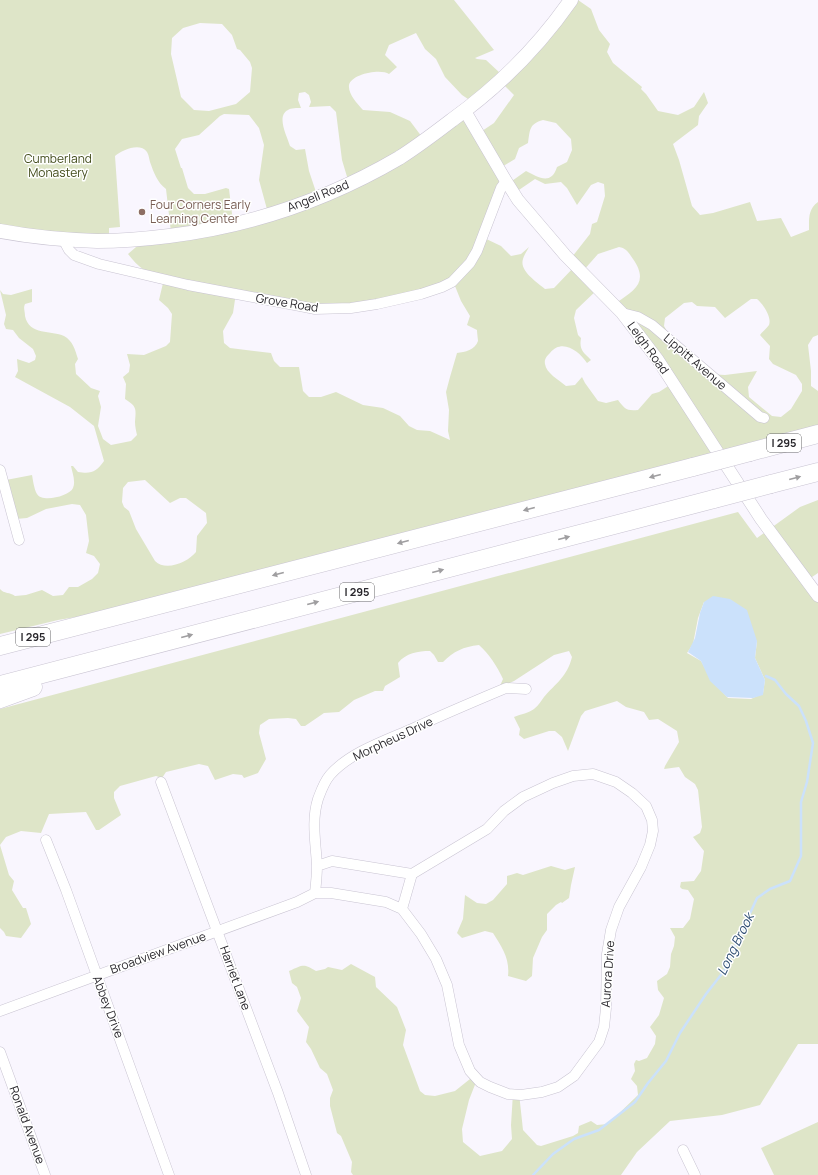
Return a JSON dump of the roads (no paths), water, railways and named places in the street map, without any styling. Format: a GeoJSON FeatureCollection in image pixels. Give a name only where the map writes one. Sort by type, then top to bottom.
{"type":"FeatureCollection","features":[{"type":"Feature","properties":{"kind":"highway","name":"I 295"},"geometry":{"type":"LineString","coordinates":[[0,646],[818,434]]}},
{"type":"Feature","properties":{"kind":"highway","name":"I 295"},"geometry":{"type":"LineString","coordinates":[[0,685],[818,472]]}},
{"type":"Feature","properties":{"kind":"highway"},"geometry":{"type":"LineString","coordinates":[[0,639],[67,629]]}},
{"type":"Feature","properties":{"kind":"highway"},"geometry":{"type":"LineString","coordinates":[[0,699],[165,642]]}},
{"type":"Feature","properties":{"kind":"main road","name":"Angell Road"},"geometry":{"type":"LineString","coordinates":[[0,231],[63,239],[99,241],[148,238],[191,233],[232,225],[279,212],[328,194],[399,157],[465,111],[494,86],[535,45],[559,17],[571,0]]}},
{"type":"Feature","properties":{"kind":"street","name":"Leigh Road"},"geometry":{"type":"LineString","coordinates":[[465,111],[518,200],[565,255],[622,313],[658,360],[761,519],[816,588]]}},
{"type":"Feature","properties":{"kind":"street","name":"Grove Road"},"geometry":{"type":"LineString","coordinates":[[63,239],[68,250],[74,255],[99,264],[188,285],[264,300],[315,308],[351,308],[421,294],[452,282],[470,263],[477,251],[501,188],[506,181]]}},
{"type":"Feature","properties":{"kind":"street","name":"Lippitt Avenue"},"geometry":{"type":"LineString","coordinates":[[622,313],[638,316],[652,325],[760,417],[764,418]]}},
{"type":"Feature","properties":{"kind":"street"},"geometry":{"type":"LineString","coordinates":[[0,470],[19,540]]}},
{"type":"Feature","properties":{"kind":"street","name":"Morpheus Drive"},"geometry":{"type":"LineString","coordinates":[[317,866],[314,833],[318,801],[323,786],[331,775],[345,762],[359,752],[506,688],[526,689]]}},
{"type":"Feature","properties":{"kind":"street","name":"Aurora Drive"},"geometry":{"type":"LineString","coordinates":[[402,909],[421,934],[436,960],[446,985],[459,1046],[470,1071],[474,1076],[480,1082],[508,1094],[528,1095],[558,1087],[574,1076],[599,1042],[604,1027],[606,1008],[607,954],[611,930],[619,907],[641,867],[650,846],[653,831],[652,820],[646,806],[632,793],[616,782],[592,774],[573,776],[553,783],[523,797],[504,812],[487,829],[412,874]]}},
{"type":"Feature","properties":{"kind":"street","name":"Harriet Lane"},"geometry":{"type":"LineString","coordinates":[[161,782],[278,1093],[306,1175]]}},
{"type":"Feature","properties":{"kind":"street","name":"Abbey Drive"},"geometry":{"type":"LineString","coordinates":[[46,840],[69,897],[96,976],[169,1175]]}},
{"type":"Feature","properties":{"kind":"street"},"geometry":{"type":"LineString","coordinates":[[332,861],[412,874],[402,909],[386,902],[331,892],[315,893],[317,866],[332,861]]}},
{"type":"Feature","properties":{"kind":"street","name":"Broadview Avenue"},"geometry":{"type":"LineString","coordinates":[[0,1011],[297,902],[315,893]]}},
{"type":"Feature","properties":{"kind":"street","name":"Ronald Avenue"},"geometry":{"type":"LineString","coordinates":[[0,1052],[45,1175]]}},
{"type":"Feature","properties":{"kind":"street"},"geometry":{"type":"LineString","coordinates":[[683,1150],[695,1175]]}},
{"type":"Feature","properties":{"kind":"water"},"geometry":{"type":"Polygon","coordinates":[[[713,596],[730,599],[747,610],[757,641],[755,658],[765,680],[763,695],[753,698],[727,697],[710,681],[701,661],[688,652],[695,638],[700,613],[704,602],[713,596]]]}},
{"type":"Feature","properties":{"kind":"waterway","name":"Long Brook"},"geometry":{"type":"LineString","coordinates":[[533,1175],[553,1154],[574,1139],[599,1130],[635,1102],[666,1061],[680,1033],[706,994],[724,971],[757,898],[770,889],[790,881],[801,856],[801,802],[807,782],[813,743],[806,721],[799,706],[786,694],[775,680],[766,676]]}},
{"type":"Feature","properties":{"kind":"place","name":"Four Corners Early Learning Center"},"geometry":{"type":"Point","coordinates":[142,212]}},
{"type":"Feature","properties":{"kind":"park label","name":"Cumberland Monastery"},"geometry":{"type":"Point","coordinates":[58,166]}}]}
